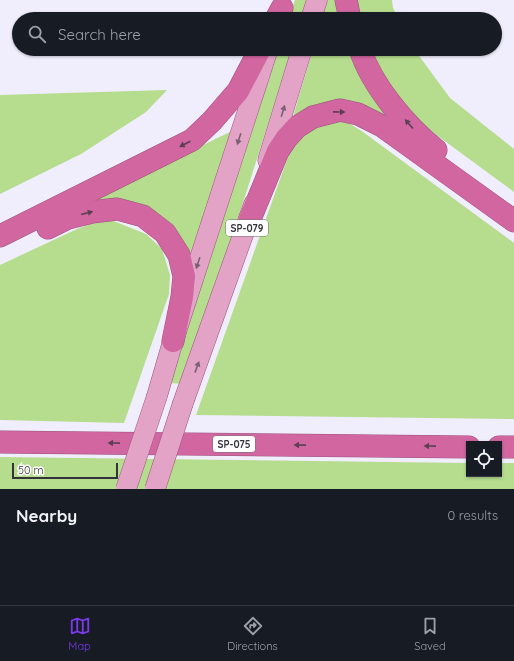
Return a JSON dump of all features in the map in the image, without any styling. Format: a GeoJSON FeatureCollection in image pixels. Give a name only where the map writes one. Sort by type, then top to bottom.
{"type":"FeatureCollection","features":[{"type":"Feature","properties":{"kind":"highway"},"geometry":{"type":"LineString","coordinates":[[346,0],[349,12]]}},
{"type":"Feature","properties":{"kind":"highway"},"geometry":{"type":"LineString","coordinates":[[0,236],[192,140],[212,121],[238,91],[256,56]]}},
{"type":"Feature","properties":{"kind":"highway"},"geometry":{"type":"LineString","coordinates":[[363,56],[380,91],[422,139],[514,212]]}},
{"type":"Feature","properties":{"kind":"highway"},"geometry":{"type":"LineString","coordinates":[[250,219],[278,152],[286,139],[297,127],[313,117],[340,110],[358,114],[382,126],[514,221]]}},
{"type":"Feature","properties":{"kind":"highway"},"geometry":{"type":"LineString","coordinates":[[0,251],[68,218],[92,212],[117,209],[143,216],[165,234],[179,254],[184,276],[182,297],[173,341]]}},
{"type":"Feature","properties":{"kind":"highway","name":"SP-075"},"geometry":{"type":"LineString","coordinates":[[0,442],[466,447]]}},
{"type":"Feature","properties":{"kind":"highway"},"geometry":{"type":"LineString","coordinates":[[502,447],[514,447]]}},
{"type":"Feature","properties":{"kind":"main road"},"geometry":{"type":"LineString","coordinates":[[313,12],[317,0]]}},
{"type":"Feature","properties":{"kind":"main road","name":"SP-079"},"geometry":{"type":"LineString","coordinates":[[126,489],[266,56]]}},
{"type":"Feature","properties":{"kind":"main road","name":"SP-079"},"geometry":{"type":"LineString","coordinates":[[155,489],[183,404],[250,219],[300,56]]}},
{"type":"Feature","properties":{"kind":"green space"},"geometry":{"type":"Polygon","coordinates":[[[295,0],[308,0],[304,12],[291,12],[295,0]]]}},
{"type":"Feature","properties":{"kind":"green space"},"geometry":{"type":"Polygon","coordinates":[[[327,0],[340,0],[342,12],[324,12],[327,0]]]}},
{"type":"Feature","properties":{"kind":"green space"},"geometry":{"type":"Polygon","coordinates":[[[356,0],[392,0],[395,12],[359,12],[356,0]]]}},
{"type":"Feature","properties":{"kind":"green space"},"geometry":{"type":"Polygon","coordinates":[[[277,56],[290,56],[185,384],[169,383],[277,56]]]}},
{"type":"Feature","properties":{"kind":"green space"},"geometry":{"type":"Polygon","coordinates":[[[311,56],[357,56],[403,128],[364,112],[289,130],[311,56]]]}},
{"type":"Feature","properties":{"kind":"green space"},"geometry":{"type":"Polygon","coordinates":[[[372,56],[419,56],[450,98],[514,149],[514,192],[427,128],[389,90],[372,56]]]}},
{"type":"Feature","properties":{"kind":"green space"},"geometry":{"type":"Polygon","coordinates":[[[167,90],[146,112],[81,154],[0,194],[0,95],[167,90]]]}},
{"type":"Feature","properties":{"kind":"green space"},"geometry":{"type":"Polygon","coordinates":[[[333,122],[347,122],[363,132],[514,243],[514,419],[196,415],[289,154],[302,133],[317,125],[333,122]]]}},
{"type":"Feature","properties":{"kind":"green space"},"geometry":{"type":"Polygon","coordinates":[[[236,129],[194,271],[169,226],[63,213],[236,129]]]}},
{"type":"Feature","properties":{"kind":"green space"},"geometry":{"type":"Polygon","coordinates":[[[106,218],[146,234],[162,249],[170,275],[169,294],[124,423],[0,420],[0,265],[77,229],[106,218]]]}},
{"type":"Feature","properties":{"kind":"green space"},"geometry":{"type":"Polygon","coordinates":[[[0,457],[466,463],[466,477],[502,477],[502,463],[514,463],[514,489],[0,489],[0,457]]]}}]}
